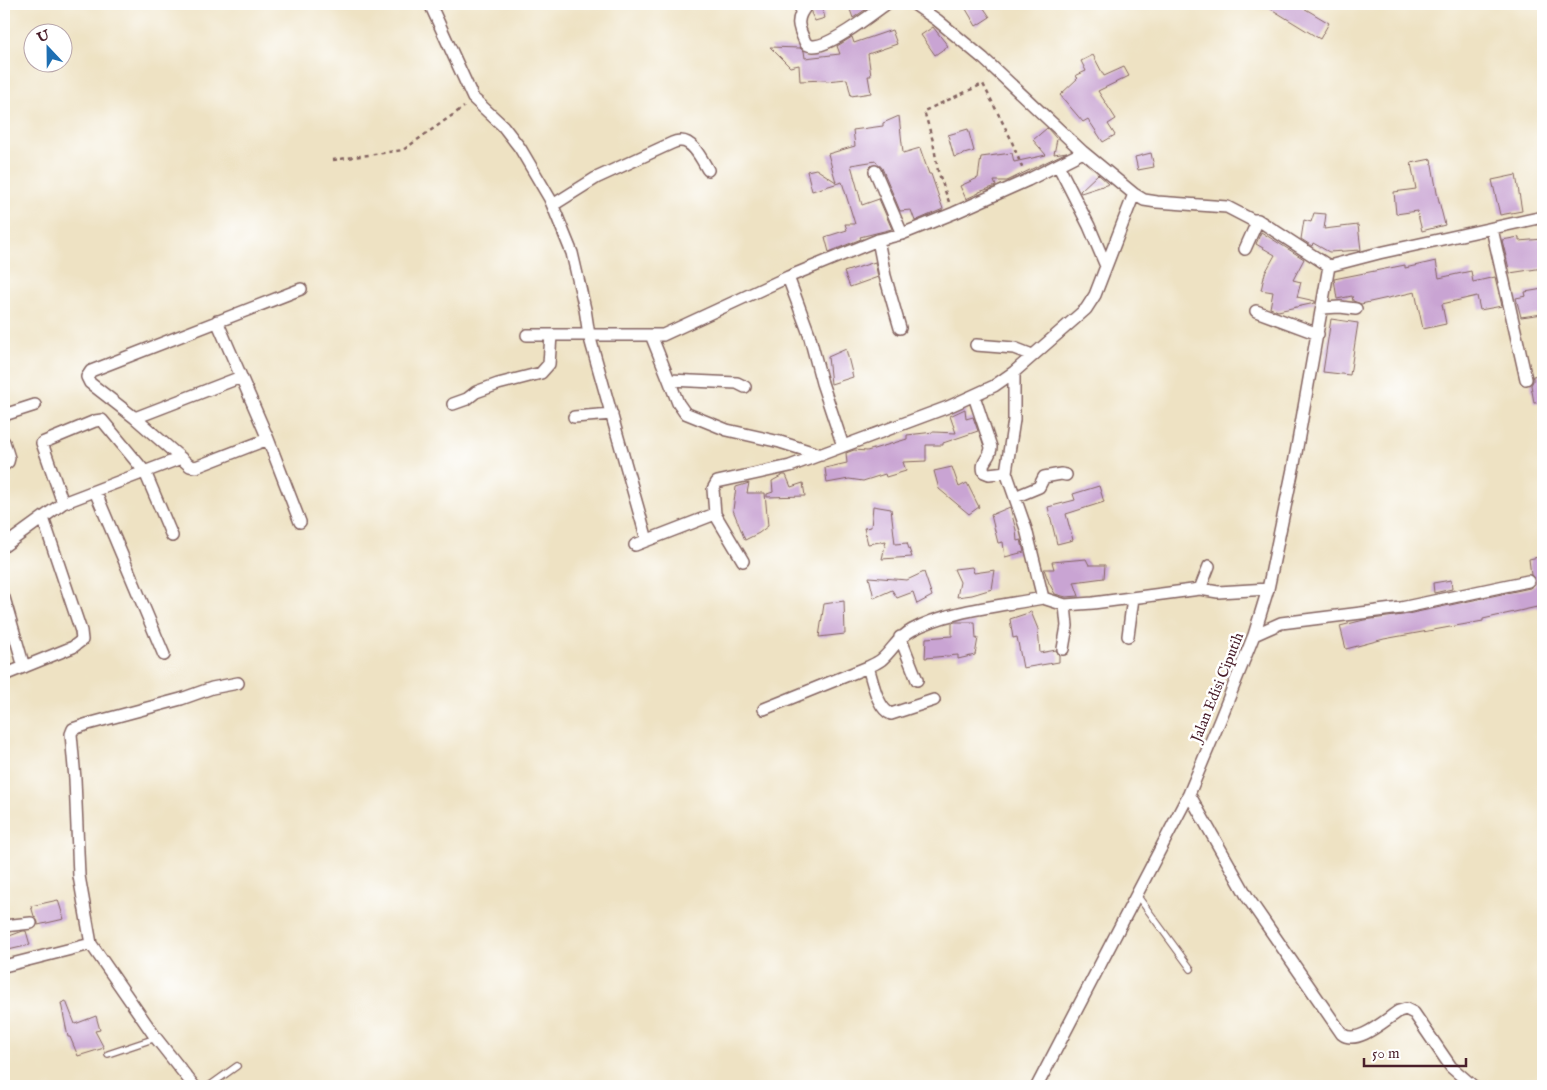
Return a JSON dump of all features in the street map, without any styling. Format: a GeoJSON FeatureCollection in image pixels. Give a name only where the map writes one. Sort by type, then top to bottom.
{"type":"FeatureCollection","features":[{"type":"Feature","properties":{"kind":"street"},"geometry":{"type":"LineString","coordinates":[[430,4],[473,98],[503,126],[520,148],[553,205],[572,253],[586,309],[589,335],[647,540]]}},
{"type":"Feature","properties":{"kind":"street"},"geometry":{"type":"LineString","coordinates":[[808,4],[799,17],[798,27],[806,44],[815,46],[831,40],[886,4]]}},
{"type":"Feature","properties":{"kind":"street"},"geometry":{"type":"LineString","coordinates":[[914,4],[937,20],[984,59],[1083,152],[1134,194],[1144,200],[1157,202],[1227,206],[1252,220],[1258,220],[1329,266],[1379,253],[1543,217]]}},
{"type":"Feature","properties":{"kind":"street"},"geometry":{"type":"LineString","coordinates":[[553,205],[596,178],[681,140],[689,144],[708,170]]}},
{"type":"Feature","properties":{"kind":"street"},"geometry":{"type":"LineString","coordinates":[[527,335],[663,335],[788,277],[878,240],[902,234],[1028,180],[1083,152]]}},
{"type":"Feature","properties":{"kind":"street"},"geometry":{"type":"LineString","coordinates":[[1058,165],[1089,226],[1106,266]]}},
{"type":"Feature","properties":{"kind":"street"},"geometry":{"type":"LineString","coordinates":[[875,171],[902,234]]}},
{"type":"Feature","properties":{"kind":"street"},"geometry":{"type":"LineString","coordinates":[[743,561],[715,514],[713,489],[716,482],[790,466],[948,407],[994,386],[1014,372],[1086,308],[1095,296],[1134,194]]}},
{"type":"Feature","properties":{"kind":"street"},"geometry":{"type":"LineString","coordinates":[[1245,249],[1258,220]]}},
{"type":"Feature","properties":{"kind":"street"},"geometry":{"type":"LineString","coordinates":[[1492,229],[1526,379]]}},
{"type":"Feature","properties":{"kind":"street"},"geometry":{"type":"LineString","coordinates":[[878,240],[885,276],[900,328]]}},
{"type":"Feature","properties":{"kind":"street","name":"Jalan Edisi Ciputih"},"geometry":{"type":"LineString","coordinates":[[1037,1086],[1189,794],[1254,635],[1268,589],[1294,464],[1329,266]]}},
{"type":"Feature","properties":{"kind":"street"},"geometry":{"type":"LineString","coordinates":[[788,277],[809,334],[822,383],[843,446]]}},
{"type":"Feature","properties":{"kind":"street"},"geometry":{"type":"LineString","coordinates":[[268,440],[196,466],[190,466],[135,418],[90,383],[87,377],[91,371],[301,289]]}},
{"type":"Feature","properties":{"kind":"street"},"geometry":{"type":"LineString","coordinates":[[1322,308],[1340,306],[1356,309]]}},
{"type":"Feature","properties":{"kind":"street"},"geometry":{"type":"LineString","coordinates":[[1256,311],[1318,334]]}},
{"type":"Feature","properties":{"kind":"street"},"geometry":{"type":"LineString","coordinates":[[217,321],[268,440],[300,522]]}},
{"type":"Feature","properties":{"kind":"street"},"geometry":{"type":"LineString","coordinates":[[453,404],[466,399],[476,392],[498,384],[542,373],[549,364],[551,335]]}},
{"type":"Feature","properties":{"kind":"street"},"geometry":{"type":"LineString","coordinates":[[651,335],[678,403],[685,412],[728,430],[780,442],[821,455]]}},
{"type":"Feature","properties":{"kind":"street"},"geometry":{"type":"LineString","coordinates":[[976,345],[1014,348],[1032,355]]}},
{"type":"Feature","properties":{"kind":"street"},"geometry":{"type":"LineString","coordinates":[[1014,372],[1014,420],[1006,472],[1026,530],[1043,598]]}},
{"type":"Feature","properties":{"kind":"street"},"geometry":{"type":"LineString","coordinates":[[135,418],[241,377]]}},
{"type":"Feature","properties":{"kind":"street"},"geometry":{"type":"LineString","coordinates":[[669,380],[737,383],[745,387]]}},
{"type":"Feature","properties":{"kind":"street"},"geometry":{"type":"LineString","coordinates":[[974,396],[991,447],[990,454],[982,466],[984,472],[989,474],[1006,472]]}},
{"type":"Feature","properties":{"kind":"street"},"geometry":{"type":"LineString","coordinates":[[4,415],[35,405]]}},
{"type":"Feature","properties":{"kind":"street"},"geometry":{"type":"LineString","coordinates":[[574,417],[612,414]]}},
{"type":"Feature","properties":{"kind":"street"},"geometry":{"type":"LineString","coordinates":[[63,503],[42,443],[95,421],[102,420],[145,472],[172,536]]}},
{"type":"Feature","properties":{"kind":"street"},"geometry":{"type":"LineString","coordinates":[[4,442],[9,458],[8,462],[4,465]]}},
{"type":"Feature","properties":{"kind":"street"},"geometry":{"type":"LineString","coordinates":[[4,546],[63,503],[181,458]]}},
{"type":"Feature","properties":{"kind":"street"},"geometry":{"type":"LineString","coordinates":[[1014,497],[1039,487],[1044,477],[1066,475]]}},
{"type":"Feature","properties":{"kind":"street"},"geometry":{"type":"LineString","coordinates":[[95,491],[164,655]]}},
{"type":"Feature","properties":{"kind":"street"},"geometry":{"type":"LineString","coordinates":[[635,545],[715,514]]}},
{"type":"Feature","properties":{"kind":"street"},"geometry":{"type":"LineString","coordinates":[[4,676],[73,648],[82,640],[81,630],[42,518]]}},
{"type":"Feature","properties":{"kind":"street"},"geometry":{"type":"LineString","coordinates":[[1200,589],[1209,566]]}},
{"type":"Feature","properties":{"kind":"street"},"geometry":{"type":"LineString","coordinates":[[1254,635],[1281,623],[1401,608],[1528,581]]}},
{"type":"Feature","properties":{"kind":"street"},"geometry":{"type":"LineString","coordinates":[[764,709],[868,668],[881,660],[900,637],[933,620],[956,614],[1043,598],[1065,606],[1093,604],[1200,589],[1218,592],[1268,589]]}},
{"type":"Feature","properties":{"kind":"street"},"geometry":{"type":"LineString","coordinates":[[4,598],[24,667]]}},
{"type":"Feature","properties":{"kind":"street"},"geometry":{"type":"LineString","coordinates":[[1128,636],[1133,598]]}},
{"type":"Feature","properties":{"kind":"street"},"geometry":{"type":"LineString","coordinates":[[1063,649],[1067,626],[1065,606]]}},
{"type":"Feature","properties":{"kind":"street"},"geometry":{"type":"LineString","coordinates":[[900,637],[917,680]]}},
{"type":"Feature","properties":{"kind":"street"},"geometry":{"type":"LineString","coordinates":[[868,668],[881,706],[885,712],[891,714],[934,700]]}},
{"type":"Feature","properties":{"kind":"street"},"geometry":{"type":"LineString","coordinates":[[194,1086],[156,1038],[91,944],[79,876],[72,730],[181,699],[212,688],[238,683]]}},
{"type":"Feature","properties":{"kind":"street"},"geometry":{"type":"LineString","coordinates":[[1189,794],[1248,898],[1342,1034],[1345,1037],[1359,1037],[1399,1011],[1406,1010],[1414,1013],[1451,1067],[1473,1086]]}},
{"type":"Feature","properties":{"kind":"street"},"geometry":{"type":"LineString","coordinates":[[4,926],[31,922]]}},
{"type":"Feature","properties":{"kind":"street"},"geometry":{"type":"LineString","coordinates":[[4,966],[91,944]]}},
{"type":"Feature","properties":{"kind":"lane"},"geometry":{"type":"LineString","coordinates":[[1136,894],[1191,969]]}},
{"type":"Feature","properties":{"kind":"lane"},"geometry":{"type":"LineString","coordinates":[[108,1054],[156,1038]]}},
{"type":"Feature","properties":{"kind":"lane"},"geometry":{"type":"LineString","coordinates":[[209,1086],[238,1066]]}},
{"type":"Feature","properties":{"kind":"path"},"geometry":{"type":"LineString","coordinates":[[954,212],[938,171],[933,141],[924,111],[983,84],[1010,137],[1028,180]]}},
{"type":"Feature","properties":{"kind":"path"},"geometry":{"type":"LineString","coordinates":[[333,160],[403,150],[462,109],[473,98]]}},
{"type":"Feature","properties":{"kind":"building"},"geometry":{"type":"Polygon","coordinates":[[[815,4],[821,4],[825,18],[815,21],[811,13],[815,4]]]}},
{"type":"Feature","properties":{"kind":"building"},"geometry":{"type":"Polygon","coordinates":[[[848,4],[866,4],[868,8],[853,18],[848,4]]]}},
{"type":"Feature","properties":{"kind":"building"},"geometry":{"type":"Polygon","coordinates":[[[963,4],[981,4],[990,17],[976,26],[963,4]]]}},
{"type":"Feature","properties":{"kind":"building"},"geometry":{"type":"Polygon","coordinates":[[[1263,4],[1297,4],[1329,23],[1320,39],[1263,4]]]}},
{"type":"Feature","properties":{"kind":"building"},"geometry":{"type":"Polygon","coordinates":[[[933,27],[948,46],[935,55],[921,35],[933,27]]]}},
{"type":"Feature","properties":{"kind":"building"},"geometry":{"type":"Polygon","coordinates":[[[892,30],[897,44],[868,54],[871,76],[868,76],[871,93],[851,96],[847,79],[800,81],[799,65],[790,67],[770,47],[800,48],[804,51],[805,58],[840,54],[837,46],[852,37],[854,43],[892,30]]]}},
{"type":"Feature","properties":{"kind":"building"},"geometry":{"type":"Polygon","coordinates":[[[1093,55],[1104,76],[1124,67],[1129,76],[1098,91],[1116,119],[1108,124],[1115,135],[1103,142],[1088,119],[1083,122],[1060,95],[1078,78],[1075,76],[1086,71],[1081,61],[1093,55]]]}},
{"type":"Feature","properties":{"kind":"building"},"geometry":{"type":"Polygon","coordinates":[[[899,116],[903,153],[920,148],[943,209],[915,221],[911,210],[900,211],[882,168],[876,161],[851,165],[862,205],[879,199],[892,229],[860,237],[861,239],[829,252],[825,237],[847,230],[845,224],[855,224],[842,182],[812,191],[807,171],[816,169],[836,182],[828,154],[855,146],[853,130],[883,126],[883,123],[899,116]]]}},
{"type":"Feature","properties":{"kind":"building"},"geometry":{"type":"Polygon","coordinates":[[[1047,128],[1057,139],[1054,154],[1067,152],[1007,181],[994,181],[996,186],[966,199],[960,186],[978,178],[981,157],[1012,153],[1014,162],[1046,155],[1033,140],[1047,128]]]}},
{"type":"Feature","properties":{"kind":"building"},"geometry":{"type":"Polygon","coordinates":[[[968,129],[974,151],[954,157],[948,135],[968,129]]]}},
{"type":"Feature","properties":{"kind":"building"},"geometry":{"type":"Polygon","coordinates":[[[1151,153],[1154,167],[1138,170],[1135,157],[1151,153]]]}},
{"type":"Feature","properties":{"kind":"building"},"geometry":{"type":"Polygon","coordinates":[[[1431,159],[1445,225],[1422,231],[1417,211],[1396,214],[1394,192],[1416,189],[1411,163],[1431,159]]]}},
{"type":"Feature","properties":{"kind":"building"},"geometry":{"type":"Polygon","coordinates":[[[1098,174],[1109,184],[1081,193],[1080,191],[1098,174]]]}},
{"type":"Feature","properties":{"kind":"building"},"geometry":{"type":"Polygon","coordinates":[[[1516,175],[1522,211],[1500,215],[1492,180],[1516,175]]]}},
{"type":"Feature","properties":{"kind":"building"},"geometry":{"type":"Polygon","coordinates":[[[1314,213],[1326,214],[1324,229],[1358,225],[1361,250],[1329,252],[1313,243],[1312,246],[1301,239],[1304,220],[1311,222],[1314,213]]]}},
{"type":"Feature","properties":{"kind":"building"},"geometry":{"type":"Polygon","coordinates":[[[1261,232],[1304,259],[1293,280],[1301,282],[1297,297],[1315,301],[1315,303],[1278,311],[1270,308],[1273,292],[1261,290],[1265,273],[1275,255],[1256,244],[1261,232]]]}},
{"type":"Feature","properties":{"kind":"building"},"geometry":{"type":"Polygon","coordinates":[[[1519,237],[1519,241],[1543,239],[1543,268],[1510,273],[1502,240],[1519,237]]]}},
{"type":"Feature","properties":{"kind":"building"},"geometry":{"type":"Polygon","coordinates":[[[1436,261],[1439,278],[1471,271],[1473,282],[1495,277],[1502,306],[1480,310],[1477,296],[1442,304],[1446,324],[1423,329],[1415,292],[1361,304],[1353,301],[1352,296],[1337,299],[1334,279],[1405,265],[1405,268],[1436,261]]]}},
{"type":"Feature","properties":{"kind":"building"},"geometry":{"type":"Polygon","coordinates":[[[875,262],[878,277],[850,287],[844,272],[875,262]]]}},
{"type":"Feature","properties":{"kind":"building"},"geometry":{"type":"Polygon","coordinates":[[[1543,289],[1543,314],[1521,317],[1516,298],[1526,296],[1525,292],[1543,289]]]}},
{"type":"Feature","properties":{"kind":"building"},"geometry":{"type":"Polygon","coordinates":[[[1331,319],[1358,323],[1350,375],[1323,372],[1331,319]]]}},
{"type":"Feature","properties":{"kind":"building"},"geometry":{"type":"Polygon","coordinates":[[[846,349],[853,377],[831,384],[828,357],[846,349]]]}},
{"type":"Feature","properties":{"kind":"building"},"geometry":{"type":"Polygon","coordinates":[[[1543,374],[1543,402],[1534,403],[1531,385],[1533,376],[1543,374]]]}},
{"type":"Feature","properties":{"kind":"building"},"geometry":{"type":"Polygon","coordinates":[[[965,409],[966,419],[973,417],[978,431],[943,443],[943,445],[926,445],[926,461],[903,462],[906,471],[886,477],[885,474],[863,481],[849,479],[827,483],[825,468],[847,463],[846,453],[854,450],[867,451],[907,439],[907,435],[934,432],[956,433],[950,416],[965,409]]]}},
{"type":"Feature","properties":{"kind":"building"},"geometry":{"type":"Polygon","coordinates":[[[952,467],[959,487],[967,483],[979,507],[969,514],[939,489],[934,471],[952,467]]]}},
{"type":"Feature","properties":{"kind":"building"},"geometry":{"type":"Polygon","coordinates":[[[786,475],[791,487],[803,483],[805,496],[767,497],[767,494],[773,492],[772,481],[786,475]]]}},
{"type":"Feature","properties":{"kind":"building"},"geometry":{"type":"Polygon","coordinates":[[[749,483],[747,493],[765,493],[768,526],[745,540],[733,510],[736,487],[749,483]]]}},
{"type":"Feature","properties":{"kind":"building"},"geometry":{"type":"Polygon","coordinates":[[[1099,486],[1104,502],[1066,514],[1073,540],[1057,544],[1048,507],[1075,500],[1073,494],[1099,486]]]}},
{"type":"Feature","properties":{"kind":"building"},"geometry":{"type":"Polygon","coordinates":[[[873,506],[891,509],[895,544],[907,543],[912,557],[882,559],[886,541],[868,544],[864,528],[871,527],[873,506]]]}},
{"type":"Feature","properties":{"kind":"building"},"geometry":{"type":"Polygon","coordinates":[[[1010,507],[1017,541],[1021,540],[1024,552],[1005,557],[1003,542],[998,543],[991,515],[1010,507]]]}},
{"type":"Feature","properties":{"kind":"building"},"geometry":{"type":"Polygon","coordinates":[[[1543,556],[1543,608],[1537,607],[1483,619],[1483,621],[1384,639],[1346,649],[1340,626],[1364,620],[1403,615],[1530,588],[1535,584],[1535,580],[1531,575],[1529,559],[1543,556]]]}},
{"type":"Feature","properties":{"kind":"building"},"geometry":{"type":"Polygon","coordinates":[[[1086,559],[1089,565],[1105,565],[1104,578],[1074,582],[1079,596],[1066,597],[1055,594],[1044,569],[1054,569],[1052,562],[1086,559]]]}},
{"type":"Feature","properties":{"kind":"building"},"geometry":{"type":"Polygon","coordinates":[[[972,567],[974,573],[995,570],[992,589],[957,597],[960,582],[954,569],[972,567]]]}},
{"type":"Feature","properties":{"kind":"building"},"geometry":{"type":"Polygon","coordinates":[[[924,572],[932,596],[917,604],[913,592],[897,598],[892,590],[874,598],[869,577],[907,580],[924,572]]]}},
{"type":"Feature","properties":{"kind":"building"},"geometry":{"type":"Polygon","coordinates":[[[1451,580],[1452,589],[1434,593],[1433,583],[1451,580]]]}},
{"type":"Feature","properties":{"kind":"building"},"geometry":{"type":"Polygon","coordinates":[[[844,601],[845,634],[819,637],[824,604],[844,601]]]}},
{"type":"Feature","properties":{"kind":"building"},"geometry":{"type":"Polygon","coordinates":[[[1031,612],[1038,629],[1040,653],[1056,650],[1059,655],[1059,662],[1023,668],[1017,637],[1013,638],[1010,619],[1031,612]]]}},
{"type":"Feature","properties":{"kind":"building"},"geometry":{"type":"Polygon","coordinates":[[[975,622],[976,639],[978,638],[975,655],[958,659],[958,655],[925,658],[926,638],[952,636],[952,623],[975,622]]]}},
{"type":"Feature","properties":{"kind":"building"},"geometry":{"type":"Polygon","coordinates":[[[58,900],[64,919],[38,925],[31,906],[58,900]]]}},
{"type":"Feature","properties":{"kind":"building"},"geometry":{"type":"Polygon","coordinates":[[[26,931],[30,945],[4,951],[4,938],[26,931]]]}},
{"type":"Feature","properties":{"kind":"building"},"geometry":{"type":"Polygon","coordinates":[[[66,1001],[75,1024],[96,1016],[100,1030],[95,1031],[104,1048],[78,1056],[70,1037],[68,1037],[61,1003],[66,1001]]]}}]}
